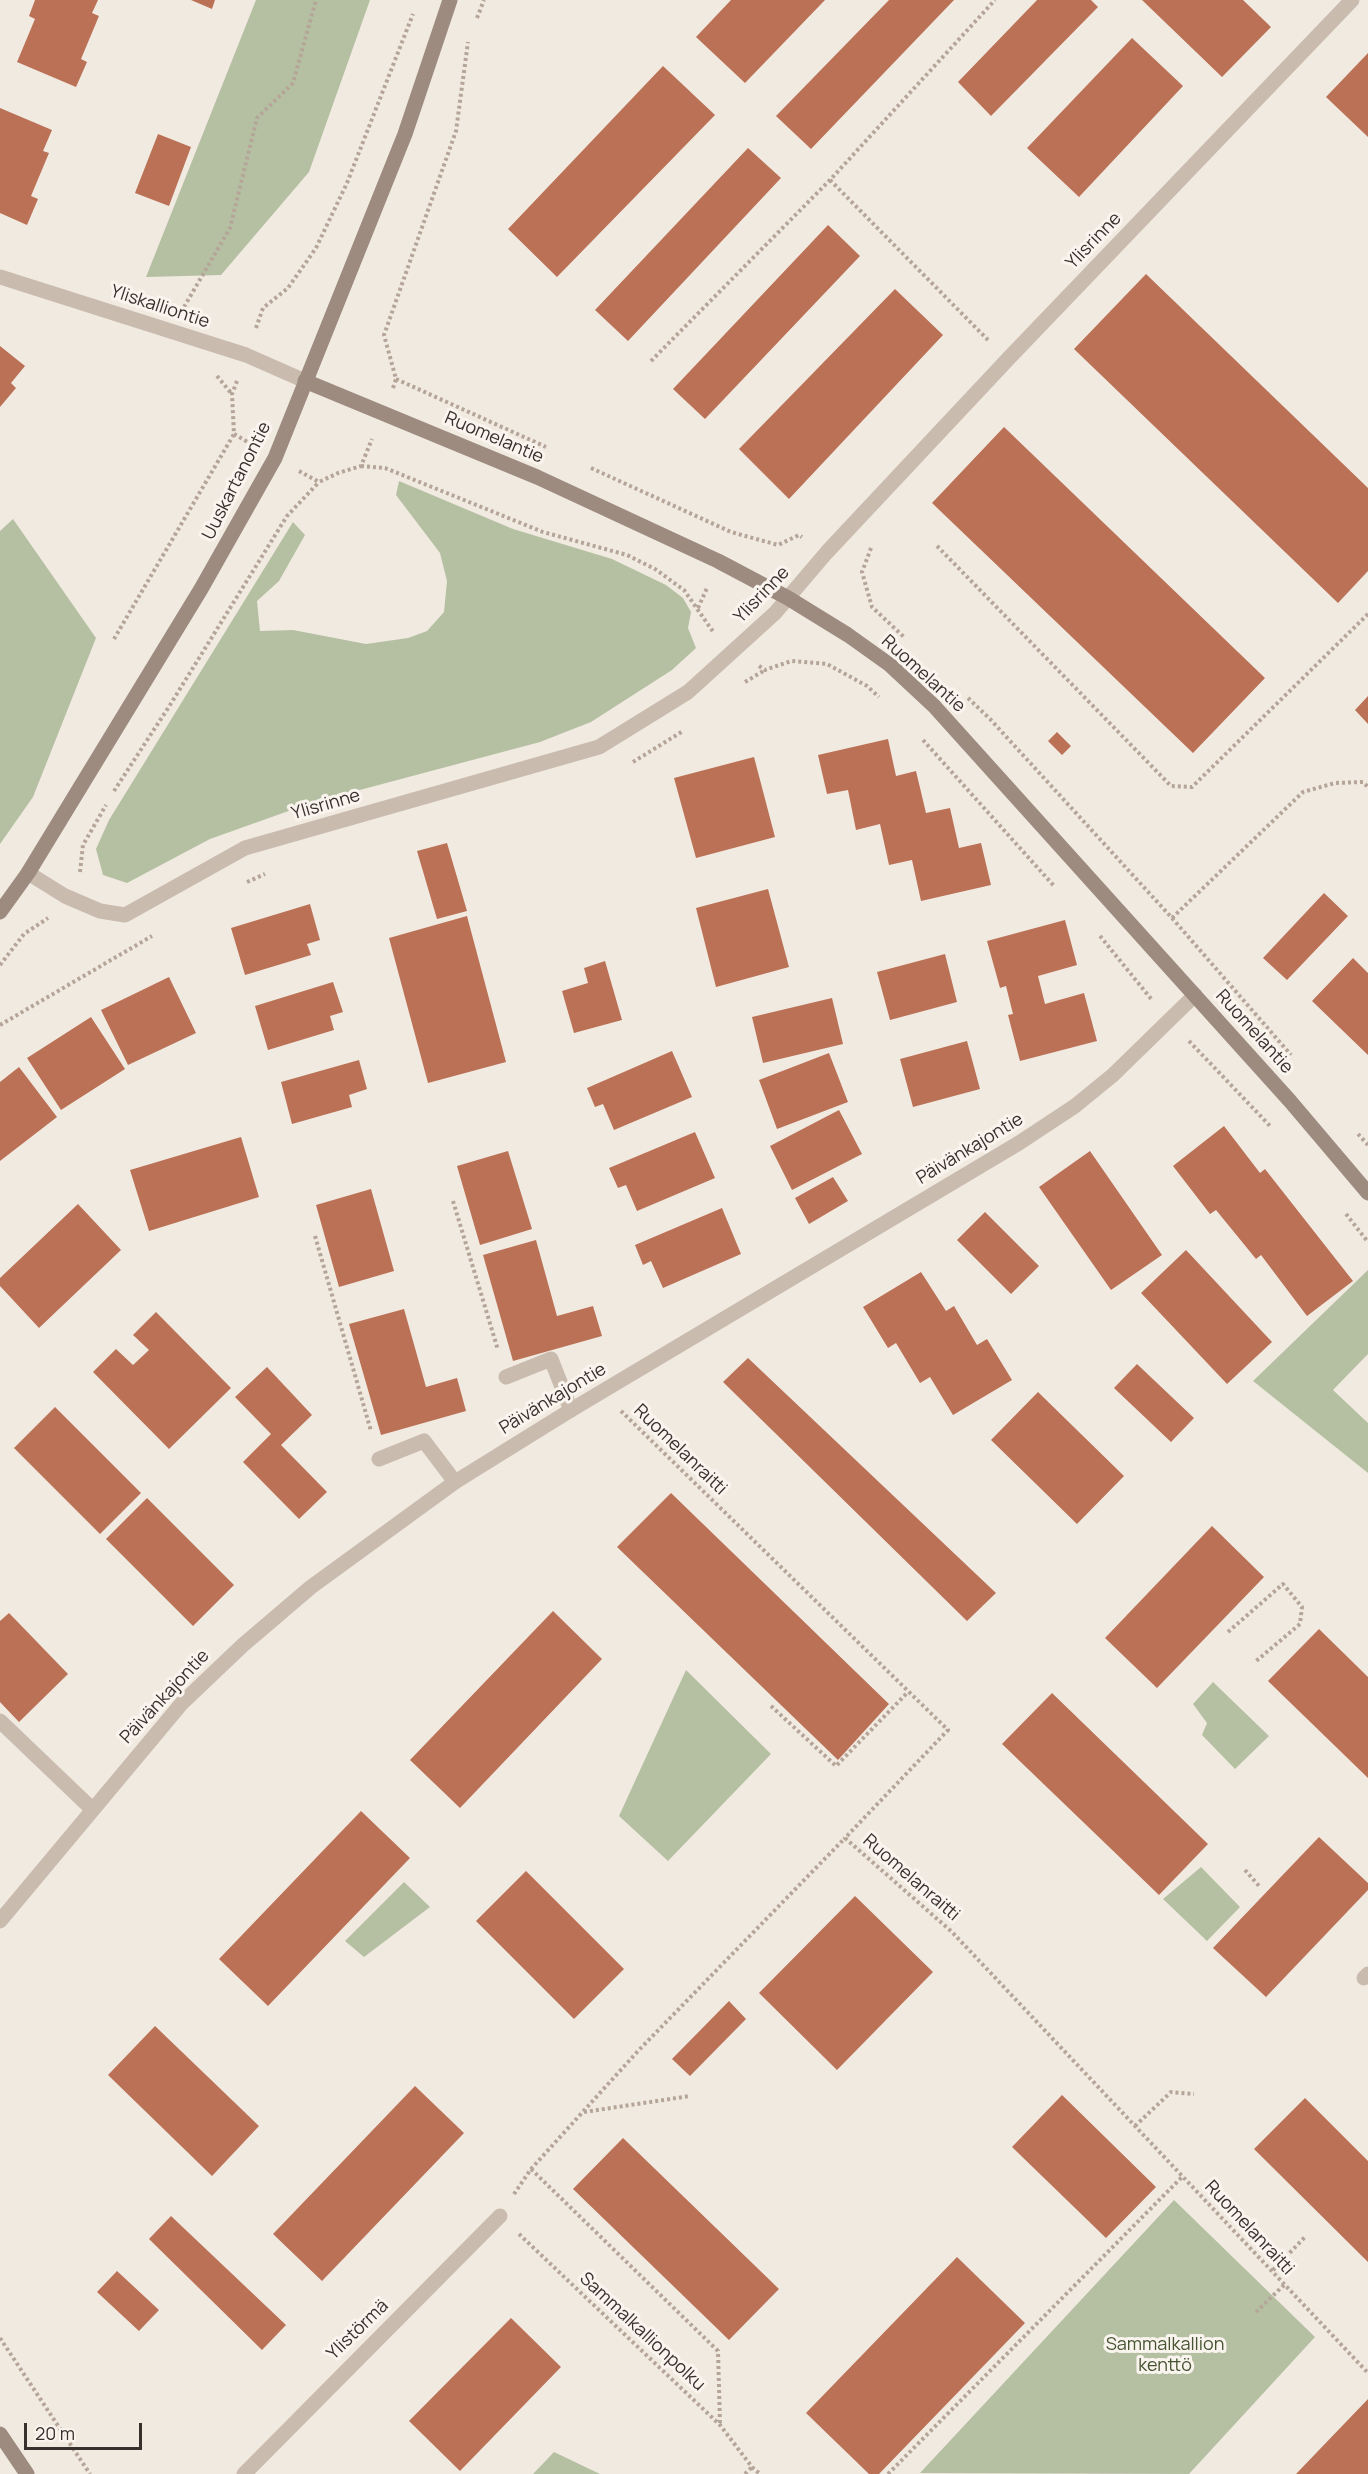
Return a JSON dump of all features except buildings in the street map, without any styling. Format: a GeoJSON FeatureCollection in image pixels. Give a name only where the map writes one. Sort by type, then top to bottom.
{"type":"FeatureCollection","features":[{"type":"Feature","properties":{"kind":"street","name":"Uuskartanontie"},"geometry":{"type":"LineString","coordinates":[[0,912],[28,873],[201,589],[275,458],[405,134],[450,0]]}},
{"type":"Feature","properties":{"kind":"street","name":"Ylisrinne"},"geometry":{"type":"LineString","coordinates":[[28,873],[65,896],[100,911],[126,915],[245,848],[599,747],[688,692],[775,613],[827,552],[1008,359],[1352,0]]}},
{"type":"Feature","properties":{"kind":"street","name":"Yliskalliontie"},"geometry":{"type":"LineString","coordinates":[[0,277],[246,355],[305,381]]}},
{"type":"Feature","properties":{"kind":"street","name":"Ruomelantie"},"geometry":{"type":"LineString","coordinates":[[305,381],[537,477],[718,561],[788,598],[848,635],[890,665],[934,706],[1195,995],[1368,1193]]}},
{"type":"Feature","properties":{"kind":"street","name":"Päivänkajontie"},"geometry":{"type":"LineString","coordinates":[[0,1921],[182,1703],[243,1645],[311,1587],[455,1482],[1056,1118],[1113,1075],[1195,995]]}},
{"type":"Feature","properties":{"kind":"street"},"geometry":{"type":"LineString","coordinates":[[506,1377],[551,1359],[572,1410]]}},
{"type":"Feature","properties":{"kind":"street"},"geometry":{"type":"LineString","coordinates":[[379,1459],[424,1441],[455,1482]]}},
{"type":"Feature","properties":{"kind":"street"},"geometry":{"type":"LineString","coordinates":[[0,1721],[92,1809]]}},
{"type":"Feature","properties":{"kind":"street","name":"Ylistörmä"},"geometry":{"type":"LineString","coordinates":[[244,2474],[500,2216]]}},
{"type":"Feature","properties":{"kind":"street"},"geometry":{"type":"LineString","coordinates":[[0,2434],[27,2474]]}},
{"type":"Feature","properties":{"kind":"path"},"geometry":{"type":"LineString","coordinates":[[170,331],[230,228],[257,118],[293,83],[316,0]]}},
{"type":"Feature","properties":{"kind":"path"},"geometry":{"type":"LineString","coordinates":[[473,26],[484,0]]}},
{"type":"Feature","properties":{"kind":"path"},"geometry":{"type":"LineString","coordinates":[[651,361],[830,180],[995,0]]}},
{"type":"Feature","properties":{"kind":"path"},"geometry":{"type":"LineString","coordinates":[[114,639],[234,434],[232,394],[263,308],[288,288],[316,248],[348,183],[414,11]]}},
{"type":"Feature","properties":{"kind":"path"},"geometry":{"type":"LineString","coordinates":[[361,466],[396,379],[384,335],[456,131],[469,35]]}},
{"type":"Feature","properties":{"kind":"path"},"geometry":{"type":"LineString","coordinates":[[830,180],[1008,359]]}},
{"type":"Feature","properties":{"kind":"path"},"geometry":{"type":"LineString","coordinates":[[396,379],[548,448]]}},
{"type":"Feature","properties":{"kind":"path"},"geometry":{"type":"LineString","coordinates":[[234,434],[319,483]]}},
{"type":"Feature","properties":{"kind":"path"},"geometry":{"type":"LineString","coordinates":[[0,965],[24,934],[45,921],[65,896],[80,872],[83,844],[110,797],[287,516],[319,483],[338,473],[361,466],[385,468],[543,532],[627,555],[655,569],[684,590],[698,608],[710,630],[765,670]]}},
{"type":"Feature","properties":{"kind":"path"},"geometry":{"type":"LineString","coordinates":[[591,468],[731,532],[778,545],[799,535],[862,572],[872,607],[906,639]]}},
{"type":"Feature","properties":{"kind":"path"},"geometry":{"type":"LineString","coordinates":[[937,546],[1171,786],[1192,788],[1368,614]]}},
{"type":"Feature","properties":{"kind":"path"},"geometry":{"type":"LineString","coordinates":[[738,686],[765,670],[791,661],[827,664],[867,686],[884,702]]}},
{"type":"Feature","properties":{"kind":"path"},"geometry":{"type":"LineString","coordinates":[[965,695],[990,719],[1172,918],[1292,1057]]}},
{"type":"Feature","properties":{"kind":"path"},"geometry":{"type":"LineString","coordinates":[[628,765],[661,747],[688,728]]}},
{"type":"Feature","properties":{"kind":"path"},"geometry":{"type":"LineString","coordinates":[[917,733],[1059,891]]}},
{"type":"Feature","properties":{"kind":"path"},"geometry":{"type":"LineString","coordinates":[[1172,918],[1303,792],[1335,783],[1363,782],[1368,787]]}},
{"type":"Feature","properties":{"kind":"path"},"geometry":{"type":"LineString","coordinates":[[241,885],[270,872]]}},
{"type":"Feature","properties":{"kind":"path"},"geometry":{"type":"LineString","coordinates":[[0,1025],[154,934]]}},
{"type":"Feature","properties":{"kind":"path"},"geometry":{"type":"LineString","coordinates":[[1099,936],[1169,1021],[1274,1129]]}},
{"type":"Feature","properties":{"kind":"path"},"geometry":{"type":"LineString","coordinates":[[1353,1127],[1368,1145]]}},
{"type":"Feature","properties":{"kind":"path"},"geometry":{"type":"LineString","coordinates":[[453,1201],[506,1377]]}},
{"type":"Feature","properties":{"kind":"path"},"geometry":{"type":"LineString","coordinates":[[1340,1206],[1368,1242]]}},
{"type":"Feature","properties":{"kind":"path"},"geometry":{"type":"LineString","coordinates":[[315,1236],[379,1459]]}},
{"type":"Feature","properties":{"kind":"path","name":"Ruomelanraitti"},"geometry":{"type":"LineString","coordinates":[[602,1391],[948,1730],[845,1838],[952,1932],[1368,2373]]}},
{"type":"Feature","properties":{"kind":"path"},"geometry":{"type":"LineString","coordinates":[[1228,1632],[1283,1584],[1302,1607],[1300,1624],[1255,1662]]}},
{"type":"Feature","properties":{"kind":"path"},"geometry":{"type":"LineString","coordinates":[[771,1706],[837,1766],[908,1692]]}},
{"type":"Feature","properties":{"kind":"path"},"geometry":{"type":"LineString","coordinates":[[500,2216],[531,2169],[638,2050],[845,1838]]}},
{"type":"Feature","properties":{"kind":"path"},"geometry":{"type":"LineString","coordinates":[[1245,1870],[1259,1886]]}},
{"type":"Feature","properties":{"kind":"path"},"geometry":{"type":"LineString","coordinates":[[1135,2126],[1171,2092],[1194,2094]]}},
{"type":"Feature","properties":{"kind":"path"},"geometry":{"type":"LineString","coordinates":[[584,2112],[690,2096]]}},
{"type":"Feature","properties":{"kind":"path"},"geometry":{"type":"LineString","coordinates":[[531,2169],[718,2351],[720,2425]]}},
{"type":"Feature","properties":{"kind":"path"},"geometry":{"type":"LineString","coordinates":[[888,2474],[1182,2177]]}},
{"type":"Feature","properties":{"kind":"path","name":"Sammalkallionpolku"},"geometry":{"type":"LineString","coordinates":[[500,2216],[720,2425],[760,2474]]}},
{"type":"Feature","properties":{"kind":"path"},"geometry":{"type":"LineString","coordinates":[[1273,2270],[1306,2236]]}},
{"type":"Feature","properties":{"kind":"path"},"geometry":{"type":"LineString","coordinates":[[1256,2312],[1284,2285]]}},
{"type":"Feature","properties":{"kind":"path"},"geometry":{"type":"LineString","coordinates":[[0,2338],[90,2474]]}},
{"type":"Feature","properties":{"kind":"path"},"geometry":{"type":"LineString","coordinates":[[745,2474],[752,2467]]}},
{"type":"Feature","properties":{"kind":"green space"},"geometry":{"type":"Polygon","coordinates":[[[256,0],[370,0],[309,172],[221,275],[146,277],[256,0]]]}},
{"type":"Feature","properties":{"kind":"green space"},"geometry":{"type":"Polygon","coordinates":[[[399,481],[513,529],[612,559],[666,585],[683,598],[691,612],[688,628],[696,648],[672,670],[591,722],[540,742],[311,803],[210,839],[127,883],[103,875],[96,849],[109,820],[293,522],[305,535],[279,581],[257,601],[260,631],[293,630],[366,644],[408,638],[427,631],[444,612],[447,581],[440,553],[396,495],[399,481]]]}},
{"type":"Feature","properties":{"kind":"green space"},"geometry":{"type":"Polygon","coordinates":[[[13,519],[96,638],[33,797],[0,844],[0,531],[13,519]]]}},
{"type":"Feature","properties":{"kind":"green space"},"geometry":{"type":"Polygon","coordinates":[[[1368,1270],[1368,1354],[1333,1390],[1368,1423],[1368,1473],[1253,1381],[1368,1270]]]}},
{"type":"Feature","properties":{"kind":"green space"},"geometry":{"type":"Polygon","coordinates":[[[686,1670],[771,1754],[668,1861],[619,1816],[686,1670]]]}},
{"type":"Feature","properties":{"kind":"green space"},"geometry":{"type":"Polygon","coordinates":[[[1213,1682],[1269,1736],[1235,1769],[1202,1735],[1207,1723],[1193,1704],[1213,1682]]]}},
{"type":"Feature","properties":{"kind":"green space"},"geometry":{"type":"Polygon","coordinates":[[[1201,1867],[1240,1907],[1207,1941],[1163,1899],[1201,1867]]]}},
{"type":"Feature","properties":{"kind":"green space"},"geometry":{"type":"Polygon","coordinates":[[[404,1882],[430,1907],[364,1957],[345,1941],[404,1882]]]}},
{"type":"Feature","properties":{"kind":"green space","name":"Sammalkallion kenttö"},"geometry":{"type":"Polygon","coordinates":[[[1174,2200],[1315,2337],[1189,2474],[920,2473],[1174,2200]]]}},
{"type":"Feature","properties":{"kind":"green space"},"geometry":{"type":"Polygon","coordinates":[[[554,2452],[600,2474],[533,2474],[554,2452]]]}}]}
